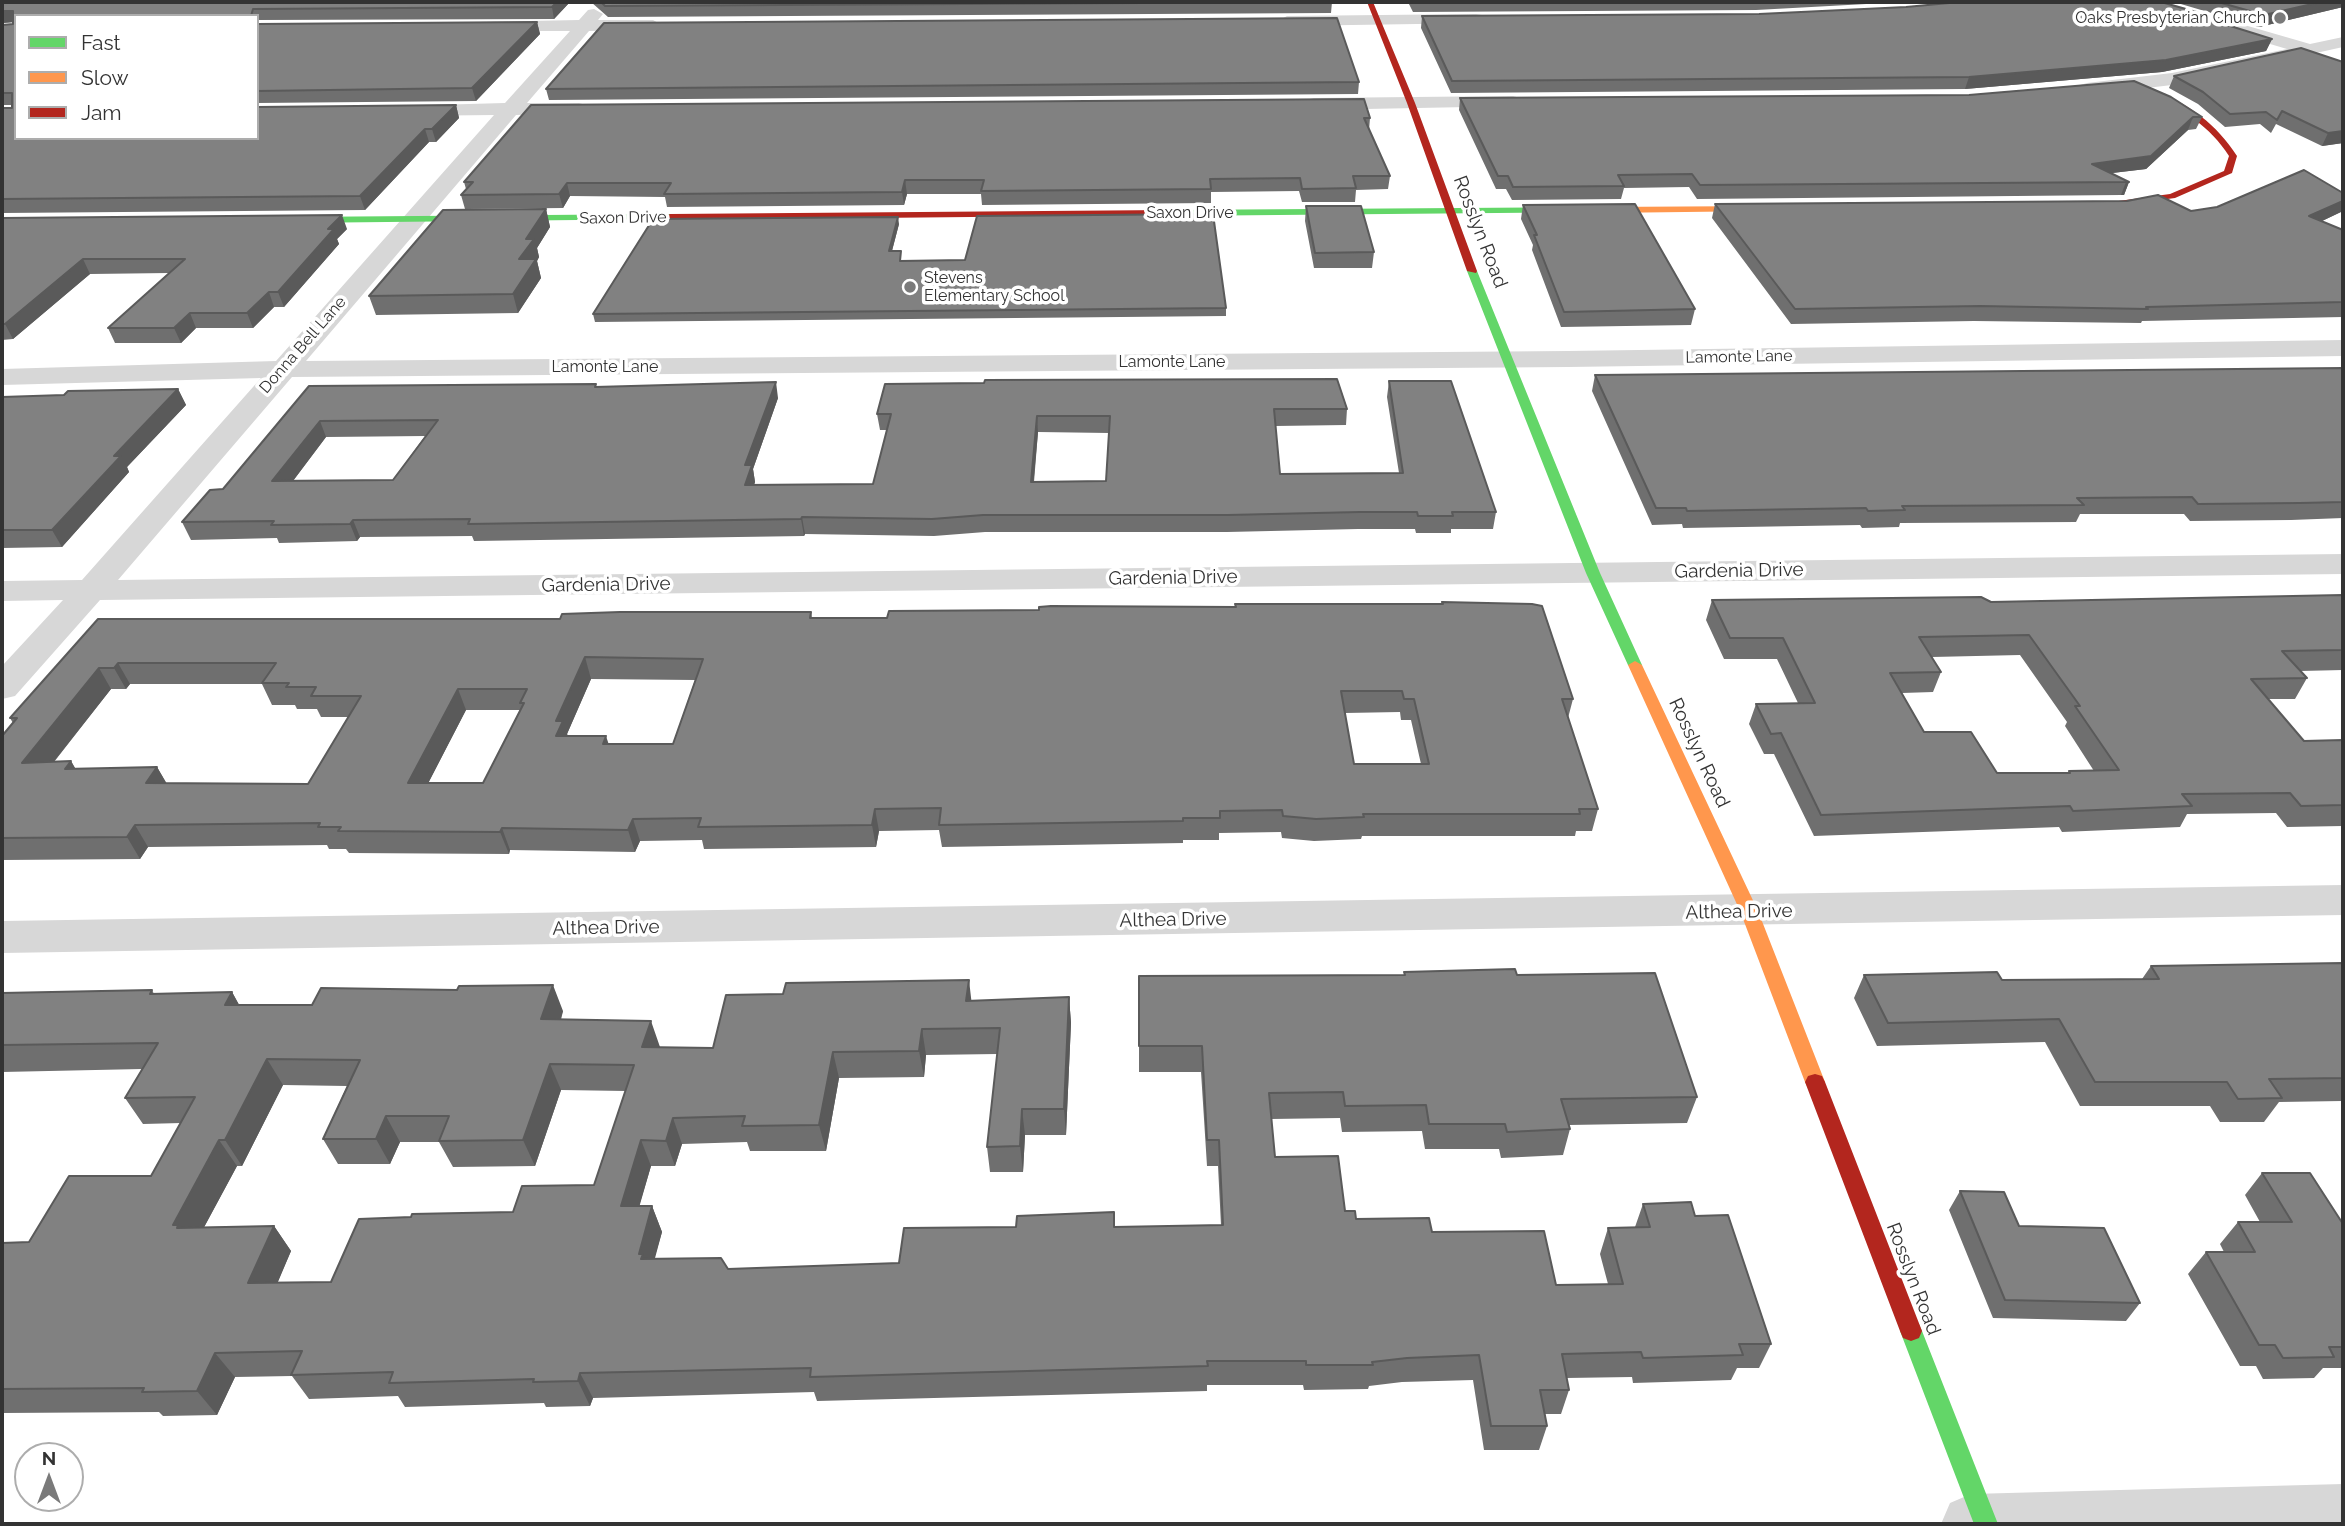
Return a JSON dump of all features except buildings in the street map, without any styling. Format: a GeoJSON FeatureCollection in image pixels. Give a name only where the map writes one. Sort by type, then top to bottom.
{"type":"FeatureCollection","features":[{"type":"Feature","properties":{"kind":"street","name":"Donna Bell Lane"},"geometry":{"type":"LineString","coordinates":[[2,688],[90,591],[604,2]]}},
{"type":"Feature","properties":{"kind":"street","name":"Rosslyn Road"},"geometry":{"type":"LineString","coordinates":[[1370,2],[1411,103],[1449,211],[1593,573],[1749,911],[1985,1524]]}},
{"type":"Feature","properties":{"kind":"street"},"geometry":{"type":"LineString","coordinates":[[2148,2],[2343,60]]}},
{"type":"Feature","properties":{"kind":"street"},"geometry":{"type":"LineString","coordinates":[[1267,21],[1496,19]]}},
{"type":"Feature","properties":{"kind":"street"},"geometry":{"type":"LineString","coordinates":[[475,26],[667,25]]}},
{"type":"Feature","properties":{"kind":"street"},"geometry":{"type":"LineString","coordinates":[[2067,90],[2172,79],[2343,42]]}},
{"type":"Feature","properties":{"kind":"street"},"geometry":{"type":"LineString","coordinates":[[2097,205],[2170,198],[2202,187],[2228,173],[2233,156],[2226,140],[2202,118],[2133,84]]}},
{"type":"Feature","properties":{"kind":"street"},"geometry":{"type":"LineString","coordinates":[[1298,104],[1533,102]]}},
{"type":"Feature","properties":{"kind":"street"},"geometry":{"type":"LineString","coordinates":[[390,110],[593,109]]}},
{"type":"Feature","properties":{"kind":"street","name":"Saxon Drive"},"geometry":{"type":"LineString","coordinates":[[276,220],[1774,208]]}},
{"type":"Feature","properties":{"kind":"street","name":"Lamonte Lane"},"geometry":{"type":"LineString","coordinates":[[2,377],[282,369],[1508,359],[2343,348]]}},
{"type":"Feature","properties":{"kind":"street","name":"Gardenia Drive"},"geometry":{"type":"LineString","coordinates":[[2,591],[2343,564]]}},
{"type":"Feature","properties":{"kind":"street","name":"Althea Drive"},"geometry":{"type":"LineString","coordinates":[[2,937],[2343,900]]}},
{"type":"Feature","properties":{"kind":"street"},"geometry":{"type":"LineString","coordinates":[[1971,1524],[2343,1514]]}},
{"type":"Feature","properties":{"kind":"traffic: fast"},"geometry":{"type":"LineString","coordinates":[[1169,213],[1603,210]]}},
{"type":"Feature","properties":{"kind":"traffic: fast"},"geometry":{"type":"LineString","coordinates":[[292,220],[670,217]]}},
{"type":"Feature","properties":{"kind":"traffic: fast"},"geometry":{"type":"LineString","coordinates":[[1472,271],[1593,573],[1635,665]]}},
{"type":"Feature","properties":{"kind":"traffic: fast"},"geometry":{"type":"LineString","coordinates":[[1911,1331],[1986,1524]]}},
{"type":"Feature","properties":{"kind":"traffic: slow"},"geometry":{"type":"LineString","coordinates":[[1603,210],[1764,209]]}},
{"type":"Feature","properties":{"kind":"traffic: slow"},"geometry":{"type":"LineString","coordinates":[[1635,665],[1749,911],[1815,1082]]}},
{"type":"Feature","properties":{"kind":"traffic: jam"},"geometry":{"type":"LineString","coordinates":[[1370,2],[1411,103],[1472,271]]}},
{"type":"Feature","properties":{"kind":"traffic: jam"},"geometry":{"type":"LineString","coordinates":[[2111,205],[2172,196],[2228,173],[2233,156],[2218,135],[2189,111],[2154,93]]}},
{"type":"Feature","properties":{"kind":"traffic: jam"},"geometry":{"type":"LineString","coordinates":[[670,217],[1169,213]]}},
{"type":"Feature","properties":{"kind":"traffic: jam"},"geometry":{"type":"LineString","coordinates":[[1815,1082],[1911,1331]]}},
{"type":"Feature","properties":{"kind":"place","name":"Oaks Presbyterian Church"},"geometry":{"type":"Point","coordinates":[2280,18]}},
{"type":"Feature","properties":{"kind":"place","name":"Stevens Elementary School"},"geometry":{"type":"Point","coordinates":[910,287]}}]}
